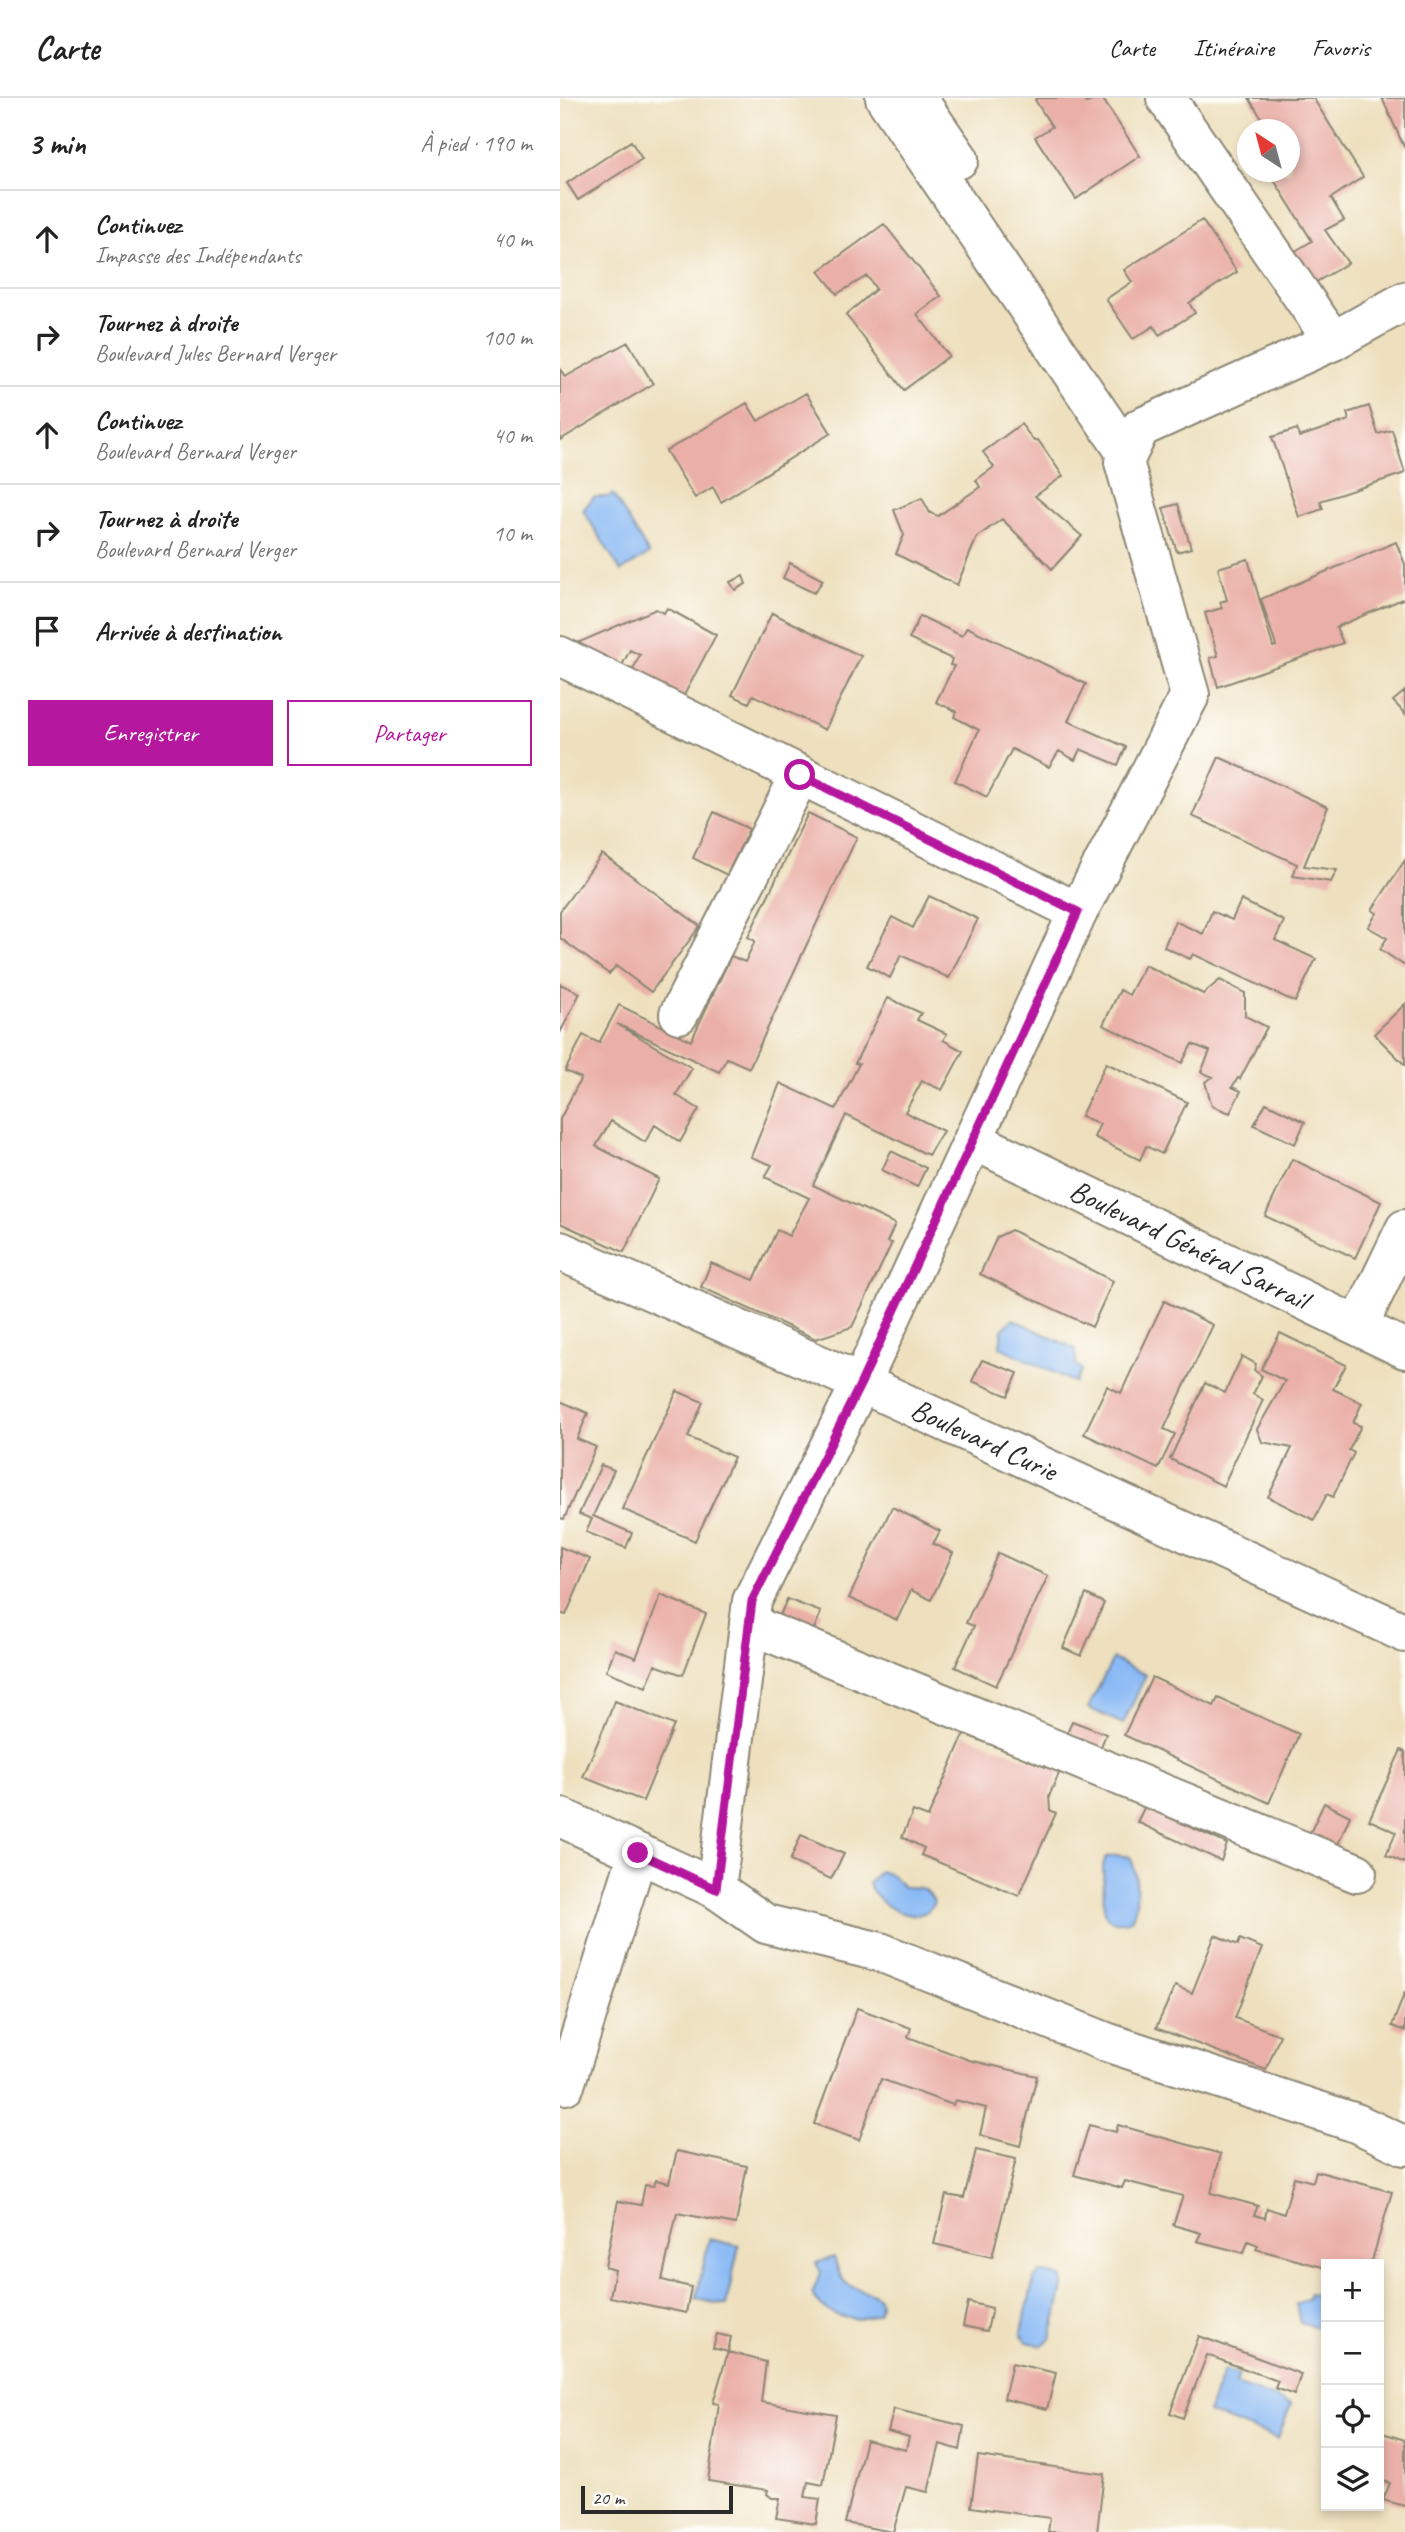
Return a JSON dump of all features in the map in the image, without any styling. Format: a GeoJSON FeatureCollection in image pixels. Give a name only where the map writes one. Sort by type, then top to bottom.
{"type":"FeatureCollection","features":[{"type":"Feature","properties":{"kind":"street"},"geometry":{"type":"LineString","coordinates":[[885,98],[1130,448]]}},
{"type":"Feature","properties":{"kind":"street"},"geometry":{"type":"LineString","coordinates":[[716,1889],[751,1613],[861,1383],[1078,912],[1191,695],[1130,448],[917,98]]}},
{"type":"Feature","properties":{"kind":"street"},"geometry":{"type":"LineString","coordinates":[[1166,98],[1333,341]]}},
{"type":"Feature","properties":{"kind":"street"},"geometry":{"type":"LineString","coordinates":[[1130,448],[1405,301]]}},
{"type":"Feature","properties":{"kind":"street"},"geometry":{"type":"LineString","coordinates":[[560,656],[1078,912]]}},
{"type":"Feature","properties":{"kind":"street"},"geometry":{"type":"LineString","coordinates":[[679,1014],[800,775]]}},
{"type":"Feature","properties":{"kind":"street","name":"Boulevard Général Sarrail"},"geometry":{"type":"LineString","coordinates":[[973,1140],[1405,1349]]}},
{"type":"Feature","properties":{"kind":"street"},"geometry":{"type":"LineString","coordinates":[[1359,1325],[1405,1229]]}},
{"type":"Feature","properties":{"kind":"street","name":"Boulevard Curie"},"geometry":{"type":"LineString","coordinates":[[560,1251],[861,1383],[1405,1633]]}},
{"type":"Feature","properties":{"kind":"street"},"geometry":{"type":"LineString","coordinates":[[751,1613],[1357,1873]]}},
{"type":"Feature","properties":{"kind":"street"},"geometry":{"type":"LineString","coordinates":[[560,1817],[716,1889],[766,1924],[880,1952],[1106,2042],[1356,2123],[1405,2146]]}},
{"type":"Feature","properties":{"kind":"street"},"geometry":{"type":"LineString","coordinates":[[565,2085],[638,1853]]}},
{"type":"Feature","properties":{"kind":"water"},"geometry":{"type":"Polygon","coordinates":[[[613,494],[649,554],[621,571],[583,510],[594,497],[608,497],[613,494]]]}},
{"type":"Feature","properties":{"kind":"water"},"geometry":{"type":"Polygon","coordinates":[[[1013,1319],[1075,1349],[1076,1364],[1082,1370],[1075,1383],[1000,1347],[1002,1330],[1013,1319]]]}},
{"type":"Feature","properties":{"kind":"water"},"geometry":{"type":"Polygon","coordinates":[[[1113,1659],[1146,1675],[1123,1724],[1088,1708],[1113,1659]]]}},
{"type":"Feature","properties":{"kind":"water"},"geometry":{"type":"Polygon","coordinates":[[[1106,1857],[1130,1857],[1135,1871],[1136,1888],[1131,1920],[1119,1922],[1109,1919],[1104,1912],[1103,1866],[1106,1857]]]}},
{"type":"Feature","properties":{"kind":"water"},"geometry":{"type":"Polygon","coordinates":[[[880,1871],[892,1875],[903,1887],[926,1890],[934,1902],[928,1910],[920,1914],[898,1912],[872,1891],[869,1882],[880,1871]]]}},
{"type":"Feature","properties":{"kind":"water"},"geometry":{"type":"Polygon","coordinates":[[[709,2239],[739,2246],[726,2305],[696,2299],[709,2239]]]}},
{"type":"Feature","properties":{"kind":"water"},"geometry":{"type":"Polygon","coordinates":[[[834,2257],[846,2283],[870,2292],[879,2299],[878,2313],[860,2318],[841,2317],[818,2302],[812,2294],[821,2272],[816,2263],[834,2257]]]}},
{"type":"Feature","properties":{"kind":"water"},"geometry":{"type":"Polygon","coordinates":[[[1040,2272],[1062,2277],[1063,2287],[1051,2339],[1041,2346],[1027,2342],[1021,2333],[1034,2279],[1040,2272]]]}},
{"type":"Feature","properties":{"kind":"water"},"geometry":{"type":"Polygon","coordinates":[[[1309,2294],[1321,2297],[1321,2329],[1300,2323],[1296,2304],[1309,2298],[1309,2294]]]}},
{"type":"Feature","properties":{"kind":"water"},"geometry":{"type":"Polygon","coordinates":[[[1224,2370],[1239,2375],[1236,2384],[1291,2404],[1278,2439],[1208,2413],[1224,2370]]]}},
{"type":"Feature","properties":{"kind":"building"},"geometry":{"type":"Polygon","coordinates":[[[1083,98],[1086,103],[1102,98],[1140,156],[1076,199],[1035,137],[1052,127],[1035,100],[1083,98]]]}},
{"type":"Feature","properties":{"kind":"building"},"geometry":{"type":"Polygon","coordinates":[[[1249,98],[1313,98],[1363,177],[1331,198],[1344,220],[1325,230],[1348,263],[1313,284],[1292,253],[1312,241],[1275,182],[1300,182],[1300,119],[1262,119],[1249,98]]]}},
{"type":"Feature","properties":{"kind":"building"},"geometry":{"type":"Polygon","coordinates":[[[1382,98],[1405,98],[1405,149],[1382,98]]]}},
{"type":"Feature","properties":{"kind":"building"},"geometry":{"type":"Polygon","coordinates":[[[631,141],[642,159],[578,200],[567,183],[631,141]]]}},
{"type":"Feature","properties":{"kind":"building"},"geometry":{"type":"Polygon","coordinates":[[[1202,220],[1237,272],[1189,303],[1195,313],[1159,335],[1154,326],[1133,339],[1106,299],[1132,282],[1124,270],[1202,220]]]}},
{"type":"Feature","properties":{"kind":"building"},"geometry":{"type":"Polygon","coordinates":[[[884,224],[941,296],[917,314],[949,356],[904,390],[846,315],[876,289],[867,276],[837,294],[819,271],[884,224]]]}},
{"type":"Feature","properties":{"kind":"building"},"geometry":{"type":"Polygon","coordinates":[[[628,342],[653,384],[560,440],[560,368],[565,377],[628,342]]]}},
{"type":"Feature","properties":{"kind":"building"},"geometry":{"type":"Polygon","coordinates":[[[806,393],[831,433],[721,502],[713,487],[695,498],[666,451],[747,403],[758,421],[806,393]]]}},
{"type":"Feature","properties":{"kind":"building"},"geometry":{"type":"Polygon","coordinates":[[[1369,406],[1378,434],[1392,430],[1405,473],[1320,501],[1323,509],[1299,517],[1272,437],[1297,429],[1299,437],[1349,420],[1347,413],[1369,406]]]}},
{"type":"Feature","properties":{"kind":"building"},"geometry":{"type":"Polygon","coordinates":[[[1021,424],[1034,441],[1038,440],[1063,476],[1035,496],[1082,536],[1052,569],[1002,519],[977,537],[957,585],[896,554],[904,535],[894,510],[922,498],[930,513],[938,516],[980,487],[976,480],[994,467],[983,452],[1021,424]]]}},
{"type":"Feature","properties":{"kind":"building"},"geometry":{"type":"Polygon","coordinates":[[[1178,504],[1191,548],[1177,552],[1163,508],[1178,504]]]}},
{"type":"Feature","properties":{"kind":"building"},"geometry":{"type":"Polygon","coordinates":[[[1396,542],[1405,564],[1405,598],[1336,627],[1343,643],[1218,687],[1210,658],[1218,656],[1205,613],[1222,608],[1220,602],[1227,600],[1218,568],[1248,559],[1273,647],[1276,646],[1261,599],[1396,542]]]}},
{"type":"Feature","properties":{"kind":"building"},"geometry":{"type":"Polygon","coordinates":[[[790,563],[823,580],[814,593],[783,578],[790,563]]]}},
{"type":"Feature","properties":{"kind":"building"},"geometry":{"type":"Polygon","coordinates":[[[743,576],[746,584],[735,590],[730,582],[743,576]]]}},
{"type":"Feature","properties":{"kind":"building"},"geometry":{"type":"Polygon","coordinates":[[[667,608],[716,635],[680,703],[629,678],[640,655],[630,650],[618,673],[568,647],[656,609],[664,613],[667,608]]]}},
{"type":"Feature","properties":{"kind":"building"},"geometry":{"type":"Polygon","coordinates":[[[772,613],[861,656],[825,730],[753,695],[749,703],[732,695],[772,613]]]}},
{"type":"Feature","properties":{"kind":"building"},"geometry":{"type":"Polygon","coordinates":[[[920,616],[962,636],[967,627],[1086,684],[1068,721],[1126,747],[1118,765],[1080,749],[1075,760],[1059,751],[1049,767],[1012,749],[987,797],[955,781],[979,730],[954,717],[956,711],[936,702],[954,666],[950,665],[952,659],[909,639],[920,616]]]}},
{"type":"Feature","properties":{"kind":"building"},"geometry":{"type":"Polygon","coordinates":[[[1405,691],[1405,714],[1393,701],[1405,691]]]}},
{"type":"Feature","properties":{"kind":"building"},"geometry":{"type":"Polygon","coordinates":[[[1219,757],[1328,807],[1304,866],[1337,870],[1331,882],[1293,876],[1297,864],[1192,816],[1219,757]]]}},
{"type":"Feature","properties":{"kind":"building"},"geometry":{"type":"Polygon","coordinates":[[[714,812],[749,829],[727,875],[693,858],[714,812]]]}},
{"type":"Feature","properties":{"kind":"building"},"geometry":{"type":"Polygon","coordinates":[[[808,813],[857,837],[749,1068],[727,1058],[719,1072],[617,1024],[692,1068],[676,1095],[699,1109],[680,1142],[655,1125],[645,1142],[611,1121],[596,1146],[659,1179],[624,1252],[560,1223],[560,1119],[581,1078],[565,1071],[583,1035],[599,1043],[619,1005],[691,1041],[731,956],[745,962],[755,941],[748,937],[808,813]]]}},
{"type":"Feature","properties":{"kind":"building"},"geometry":{"type":"Polygon","coordinates":[[[602,854],[700,926],[651,992],[616,966],[609,974],[560,938],[560,911],[602,854]]]}},
{"type":"Feature","properties":{"kind":"building"},"geometry":{"type":"Polygon","coordinates":[[[1405,860],[1405,966],[1380,949],[1387,938],[1368,927],[1377,913],[1372,910],[1405,860]]]}},
{"type":"Feature","properties":{"kind":"building"},"geometry":{"type":"Polygon","coordinates":[[[929,896],[978,919],[949,978],[901,955],[890,978],[867,966],[892,917],[913,928],[929,896]]]}},
{"type":"Feature","properties":{"kind":"building"},"geometry":{"type":"Polygon","coordinates":[[[1241,900],[1284,921],[1275,940],[1316,959],[1295,1002],[1193,954],[1190,959],[1164,947],[1175,921],[1203,934],[1212,911],[1232,920],[1241,900]]]}},
{"type":"Feature","properties":{"kind":"building"},"geometry":{"type":"Polygon","coordinates":[[[1145,965],[1203,994],[1220,980],[1245,993],[1245,1016],[1267,1027],[1240,1079],[1238,1078],[1232,1087],[1241,1091],[1230,1113],[1212,1106],[1205,1082],[1213,1077],[1201,1072],[1210,1051],[1192,1044],[1182,1063],[1103,1025],[1120,990],[1129,995],[1145,965]]]}},
{"type":"Feature","properties":{"kind":"building"},"geometry":{"type":"Polygon","coordinates":[[[560,984],[580,993],[560,1033],[560,984]]]}},
{"type":"Feature","properties":{"kind":"building"},"geometry":{"type":"Polygon","coordinates":[[[888,998],[921,1013],[917,1020],[947,1034],[943,1040],[963,1051],[942,1090],[922,1081],[905,1112],[943,1131],[928,1155],[846,1115],[813,1185],[895,1224],[887,1242],[892,1243],[852,1327],[816,1339],[701,1287],[711,1263],[754,1280],[777,1230],[789,1236],[809,1198],[765,1177],[772,1165],[751,1157],[780,1083],[836,1109],[859,1064],[855,1063],[888,998]]]}},
{"type":"Feature","properties":{"kind":"building"},"geometry":{"type":"Polygon","coordinates":[[[1405,1004],[1405,1065],[1374,1034],[1405,1004]]]}},
{"type":"Feature","properties":{"kind":"building"},"geometry":{"type":"Polygon","coordinates":[[[1106,1063],[1187,1102],[1162,1154],[1146,1146],[1140,1160],[1094,1137],[1100,1124],[1081,1116],[1106,1063]]]}},
{"type":"Feature","properties":{"kind":"building"},"geometry":{"type":"Polygon","coordinates":[[[1266,1103],[1305,1122],[1295,1144],[1254,1125],[1266,1103]]]}},
{"type":"Feature","properties":{"kind":"building"},"geometry":{"type":"Polygon","coordinates":[[[891,1151],[926,1168],[917,1187],[882,1170],[891,1151]]]}},
{"type":"Feature","properties":{"kind":"building"},"geometry":{"type":"Polygon","coordinates":[[[1292,1159],[1381,1202],[1355,1258],[1265,1216],[1292,1159]]]}},
{"type":"Feature","properties":{"kind":"building"},"geometry":{"type":"Polygon","coordinates":[[[1011,1230],[1113,1281],[1092,1327],[980,1274],[997,1237],[1011,1230]]]}},
{"type":"Feature","properties":{"kind":"building"},"geometry":{"type":"Polygon","coordinates":[[[1164,1301],[1213,1325],[1164,1429],[1175,1434],[1158,1469],[1084,1434],[1107,1386],[1121,1393],[1164,1301]]]}},
{"type":"Feature","properties":{"kind":"building"},"geometry":{"type":"Polygon","coordinates":[[[1280,1333],[1346,1365],[1333,1389],[1362,1403],[1353,1423],[1361,1426],[1349,1450],[1354,1453],[1333,1497],[1327,1494],[1314,1520],[1268,1497],[1292,1448],[1262,1442],[1257,1429],[1285,1381],[1261,1369],[1280,1333]]]}},
{"type":"Feature","properties":{"kind":"building"},"geometry":{"type":"Polygon","coordinates":[[[1242,1356],[1256,1364],[1254,1370],[1262,1376],[1253,1394],[1263,1400],[1223,1486],[1170,1459],[1205,1383],[1225,1393],[1242,1356]]]}},
{"type":"Feature","properties":{"kind":"building"},"geometry":{"type":"Polygon","coordinates":[[[982,1360],[1018,1373],[1008,1396],[972,1381],[982,1360]]]}},
{"type":"Feature","properties":{"kind":"building"},"geometry":{"type":"Polygon","coordinates":[[[677,1391],[703,1402],[688,1437],[734,1457],[695,1541],[622,1509],[677,1391]]]}},
{"type":"Feature","properties":{"kind":"building"},"geometry":{"type":"Polygon","coordinates":[[[560,1401],[588,1413],[577,1439],[596,1447],[564,1519],[560,1518],[560,1401]]]}},
{"type":"Feature","properties":{"kind":"building"},"geometry":{"type":"Polygon","coordinates":[[[601,1465],[614,1470],[593,1516],[632,1533],[626,1548],[586,1532],[592,1519],[579,1514],[601,1465]]]}},
{"type":"Feature","properties":{"kind":"building"},"geometry":{"type":"Polygon","coordinates":[[[892,1507],[940,1531],[933,1544],[953,1553],[931,1600],[911,1590],[897,1620],[849,1598],[892,1507]]]}},
{"type":"Feature","properties":{"kind":"building"},"geometry":{"type":"Polygon","coordinates":[[[560,1547],[590,1559],[566,1615],[560,1613],[560,1547]]]}},
{"type":"Feature","properties":{"kind":"building"},"geometry":{"type":"Polygon","coordinates":[[[998,1553],[1048,1576],[996,1686],[955,1667],[974,1626],[966,1623],[998,1553]]]}},
{"type":"Feature","properties":{"kind":"building"},"geometry":{"type":"Polygon","coordinates":[[[1086,1594],[1104,1603],[1081,1656],[1063,1648],[1086,1594]]]}},
{"type":"Feature","properties":{"kind":"building"},"geometry":{"type":"Polygon","coordinates":[[[661,1595],[706,1614],[683,1675],[655,1665],[646,1687],[606,1671],[615,1649],[636,1658],[661,1595]]]}},
{"type":"Feature","properties":{"kind":"building"},"geometry":{"type":"Polygon","coordinates":[[[787,1599],[821,1612],[812,1634],[778,1620],[787,1599]]]}},
{"type":"Feature","properties":{"kind":"building"},"geometry":{"type":"Polygon","coordinates":[[[1152,1677],[1214,1706],[1218,1698],[1299,1734],[1269,1803],[1124,1735],[1152,1677]]]}},
{"type":"Feature","properties":{"kind":"building"},"geometry":{"type":"Polygon","coordinates":[[[615,1701],[674,1725],[643,1801],[583,1777],[615,1701]]]}},
{"type":"Feature","properties":{"kind":"building"},"geometry":{"type":"Polygon","coordinates":[[[1072,1721],[1106,1734],[1100,1749],[1066,1737],[1072,1721]]]}},
{"type":"Feature","properties":{"kind":"building"},"geometry":{"type":"Polygon","coordinates":[[[964,1734],[1060,1771],[1049,1796],[1050,1810],[1056,1813],[1019,1896],[921,1855],[924,1848],[902,1837],[913,1811],[928,1817],[964,1734]]]}},
{"type":"Feature","properties":{"kind":"building"},"geometry":{"type":"Polygon","coordinates":[[[1401,1750],[1405,1752],[1405,1863],[1386,1855],[1396,1832],[1369,1820],[1401,1750]]]}},
{"type":"Feature","properties":{"kind":"building"},"geometry":{"type":"Polygon","coordinates":[[[1324,1803],[1350,1816],[1337,1847],[1309,1835],[1324,1803]]]}},
{"type":"Feature","properties":{"kind":"building"},"geometry":{"type":"Polygon","coordinates":[[[1145,1806],[1227,1844],[1221,1861],[1137,1822],[1145,1806]]]}},
{"type":"Feature","properties":{"kind":"building"},"geometry":{"type":"Polygon","coordinates":[[[801,1835],[844,1854],[831,1879],[790,1861],[801,1835]]]}},
{"type":"Feature","properties":{"kind":"building"},"geometry":{"type":"Polygon","coordinates":[[[1215,1935],[1238,1945],[1240,1939],[1262,1948],[1235,2018],[1280,2035],[1266,2070],[1156,2028],[1175,1986],[1192,1993],[1215,1935]]]}},
{"type":"Feature","properties":{"kind":"building"},"geometry":{"type":"Polygon","coordinates":[[[1405,1992],[1405,2031],[1392,2026],[1405,1992]]]}},
{"type":"Feature","properties":{"kind":"building"},"geometry":{"type":"Polygon","coordinates":[[[857,2008],[911,2028],[908,2037],[969,2060],[1037,2076],[1020,2146],[980,2135],[986,2108],[955,2100],[953,2105],[881,2079],[859,2140],[814,2124],[857,2008]]]}},
{"type":"Feature","properties":{"kind":"building"},"geometry":{"type":"Polygon","coordinates":[[[1089,2125],[1116,2132],[1118,2125],[1221,2154],[1211,2193],[1258,2206],[1254,2215],[1265,2218],[1267,2208],[1284,2214],[1294,2177],[1313,2182],[1316,2171],[1392,2192],[1372,2259],[1321,2259],[1321,2267],[1256,2249],[1258,2245],[1248,2241],[1244,2253],[1197,2241],[1201,2233],[1173,2225],[1183,2196],[1125,2181],[1122,2188],[1074,2175],[1089,2125]]]}},
{"type":"Feature","properties":{"kind":"building"},"geometry":{"type":"Polygon","coordinates":[[[976,2150],[1016,2159],[992,2257],[934,2244],[946,2195],[964,2198],[976,2150]]]}},
{"type":"Feature","properties":{"kind":"building"},"geometry":{"type":"Polygon","coordinates":[[[677,2151],[747,2166],[736,2224],[677,2213],[662,2280],[691,2287],[686,2313],[610,2297],[615,2270],[605,2267],[618,2201],[641,2205],[645,2185],[654,2186],[656,2180],[669,2183],[677,2151]]]}},
{"type":"Feature","properties":{"kind":"building"},"geometry":{"type":"Polygon","coordinates":[[[968,2302],[992,2308],[987,2331],[963,2326],[968,2302]]]}},
{"type":"Feature","properties":{"kind":"building"},"geometry":{"type":"Polygon","coordinates":[[[717,2334],[731,2337],[728,2352],[713,2348],[717,2334]]]}},
{"type":"Feature","properties":{"kind":"building"},"geometry":{"type":"Polygon","coordinates":[[[1199,2336],[1301,2374],[1294,2395],[1275,2388],[1278,2381],[1207,2355],[1183,2418],[1170,2413],[1199,2336]]]}},
{"type":"Feature","properties":{"kind":"building"},"geometry":{"type":"Polygon","coordinates":[[[728,2352],[766,2362],[761,2402],[836,2415],[823,2485],[808,2482],[805,2497],[820,2499],[816,2524],[776,2518],[780,2498],[772,2498],[767,2494],[768,2490],[708,2481],[719,2404],[713,2403],[728,2352]]]}},
{"type":"Feature","properties":{"kind":"building"},"geometry":{"type":"Polygon","coordinates":[[[1012,2363],[1056,2373],[1047,2409],[1004,2399],[1012,2363]]]}},
{"type":"Feature","properties":{"kind":"building"},"geometry":{"type":"Polygon","coordinates":[[[894,2409],[964,2426],[960,2450],[940,2444],[928,2492],[906,2487],[893,2532],[845,2523],[866,2440],[906,2450],[909,2437],[888,2431],[894,2409]]]}},
{"type":"Feature","properties":{"kind":"building"},"geometry":{"type":"Polygon","coordinates":[[[1384,2434],[1405,2440],[1405,2506],[1384,2500],[1390,2483],[1384,2481],[1384,2434]]]}},
{"type":"Feature","properties":{"kind":"building"},"geometry":{"type":"Polygon","coordinates":[[[978,2456],[1104,2474],[1097,2532],[1048,2532],[1050,2518],[971,2507],[978,2456]]]}},
{"type":"Feature","properties":{"kind":"route"},"geometry":{"type":"LineString","coordinates":[[638,1853],[716,1889],[752,1601],[861,1383],[1078,912],[800,775]]}}]}
